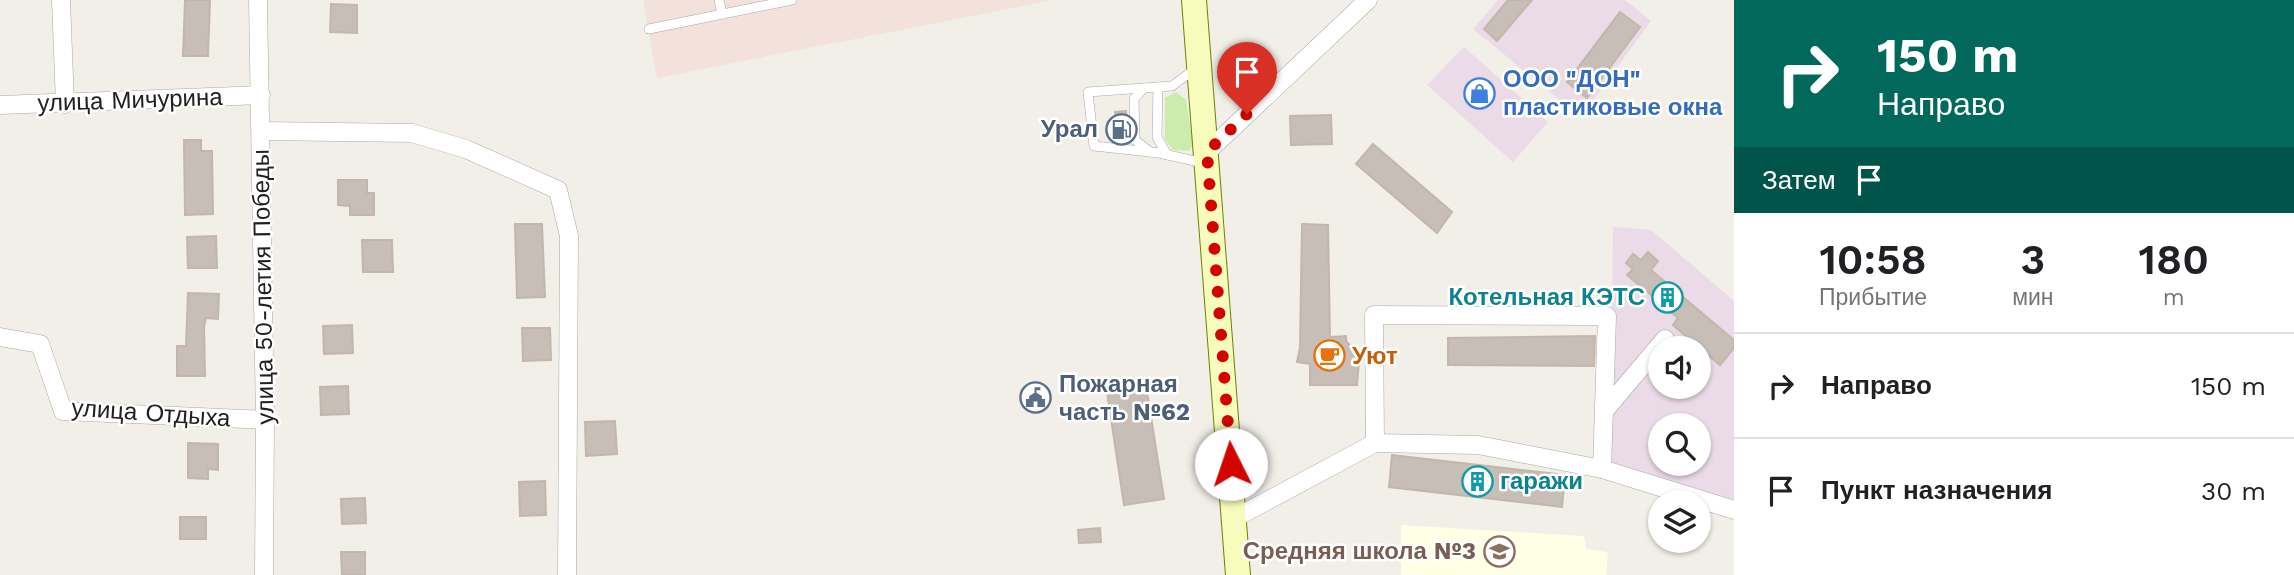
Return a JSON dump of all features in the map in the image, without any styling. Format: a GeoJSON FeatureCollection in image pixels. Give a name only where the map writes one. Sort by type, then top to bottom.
{"type":"FeatureCollection","features":[{"type":"Feature","properties":{"kind":"main road"},"geometry":{"type":"LineString","coordinates":[[1194,0],[1238,575]]}},
{"type":"Feature","properties":{"kind":"street"},"geometry":{"type":"LineString","coordinates":[[61,0],[65,103]]}},
{"type":"Feature","properties":{"kind":"street","name":"улица 50-летия Победы"},"geometry":{"type":"LineString","coordinates":[[258,0],[265,420],[264,575]]}},
{"type":"Feature","properties":{"kind":"street"},"geometry":{"type":"LineString","coordinates":[[1207,158],[1368,0]]}},
{"type":"Feature","properties":{"kind":"street","name":"улица Мичурина"},"geometry":{"type":"LineString","coordinates":[[0,106],[261,95]]}},
{"type":"Feature","properties":{"kind":"street"},"geometry":{"type":"LineString","coordinates":[[261,131],[412,133],[466,149],[558,190],[569,236],[567,575]]}},
{"type":"Feature","properties":{"kind":"street"},"geometry":{"type":"LineString","coordinates":[[1375,443],[1374,315],[1607,316],[1602,469]]}},
{"type":"Feature","properties":{"kind":"street","name":"улица Отдыха"},"geometry":{"type":"LineString","coordinates":[[0,337],[40,344],[63,411],[265,420]]}},
{"type":"Feature","properties":{"kind":"street"},"geometry":{"type":"LineString","coordinates":[[1605,410],[1648,359]]}},
{"type":"Feature","properties":{"kind":"street"},"geometry":{"type":"LineString","coordinates":[[1235,518],[1375,443],[1478,445],[1602,469],[1734,510]]}},
{"type":"Feature","properties":{"kind":"street"},"geometry":{"type":"LineString","coordinates":[[253,575],[264,575]]}},
{"type":"Feature","properties":{"kind":"lane"},"geometry":{"type":"LineString","coordinates":[[719,0],[722,14]]}},
{"type":"Feature","properties":{"kind":"lane"},"geometry":{"type":"LineString","coordinates":[[649,29],[792,0]]}},
{"type":"Feature","properties":{"kind":"lane"},"geometry":{"type":"LineString","coordinates":[[1200,66],[1172,86],[1088,92],[1094,146],[1207,158]]}},
{"type":"Feature","properties":{"kind":"lane"},"geometry":{"type":"LineString","coordinates":[[1158,87],[1157,137],[1167,155]]}},
{"type":"Feature","properties":{"kind":"lane"},"geometry":{"type":"LineString","coordinates":[[1144,88],[1134,99],[1135,140],[1151,152]]}},
{"type":"Feature","properties":{"kind":"shaded area"},"geometry":{"type":"Polygon","coordinates":[[[643,0],[1053,0],[657,78],[643,0]]]}},
{"type":"Feature","properties":{"kind":"shaded area"},"geometry":{"type":"Polygon","coordinates":[[[1498,0],[1625,0],[1651,21],[1581,117],[1473,29],[1498,0]]]}},
{"type":"Feature","properties":{"kind":"shaded area"},"geometry":{"type":"Polygon","coordinates":[[[1464,47],[1548,122],[1513,162],[1427,85],[1464,47]]]}},
{"type":"Feature","properties":{"kind":"shaded area"},"geometry":{"type":"Polygon","coordinates":[[[1613,227],[1651,230],[1734,301],[1734,502],[1711,495],[1711,490],[1694,490],[1610,465],[1613,227]]]}},
{"type":"Feature","properties":{"kind":"shaded area","name":"Средняя школа №3"},"geometry":{"type":"Polygon","coordinates":[[[1401,525],[1584,536],[1586,549],[1608,552],[1606,575],[1401,575],[1401,525]]]}},
{"type":"Feature","properties":{"kind":"green space"},"geometry":{"type":"Polygon","coordinates":[[[1176,92],[1186,100],[1193,143],[1189,151],[1173,150],[1165,139],[1165,98],[1176,92]]]}},
{"type":"Feature","properties":{"kind":"building"},"geometry":{"type":"Polygon","coordinates":[[[185,0],[210,0],[208,56],[183,56],[185,0]]]}},
{"type":"Feature","properties":{"kind":"building"},"geometry":{"type":"Polygon","coordinates":[[[1508,0],[1532,0],[1497,41],[1484,29],[1508,0]]]}},
{"type":"Feature","properties":{"kind":"building"},"geometry":{"type":"Polygon","coordinates":[[[331,4],[357,5],[357,33],[330,32],[331,4]]]}},
{"type":"Feature","properties":{"kind":"building"},"geometry":{"type":"Polygon","coordinates":[[[1620,12],[1640,27],[1587,98],[1567,82],[1620,12]]]}},
{"type":"Feature","properties":{"kind":"building"},"geometry":{"type":"Polygon","coordinates":[[[1126,111],[1128,132],[1116,132],[1115,112],[1126,111]]]}},
{"type":"Feature","properties":{"kind":"building"},"geometry":{"type":"Polygon","coordinates":[[[1331,115],[1332,144],[1291,145],[1290,116],[1331,115]]]}},
{"type":"Feature","properties":{"kind":"building"},"geometry":{"type":"Polygon","coordinates":[[[184,140],[201,140],[201,151],[212,151],[213,214],[185,215],[184,140]]]}},
{"type":"Feature","properties":{"kind":"building"},"geometry":{"type":"Polygon","coordinates":[[[1373,144],[1452,212],[1437,233],[1356,164],[1373,144]]]}},
{"type":"Feature","properties":{"kind":"building"},"geometry":{"type":"Polygon","coordinates":[[[338,180],[367,180],[367,193],[374,193],[374,215],[350,215],[350,206],[338,205],[338,180]]]}},
{"type":"Feature","properties":{"kind":"building"},"geometry":{"type":"Polygon","coordinates":[[[515,224],[542,224],[545,297],[517,298],[515,224]]]}},
{"type":"Feature","properties":{"kind":"building"},"geometry":{"type":"Polygon","coordinates":[[[1302,224],[1328,225],[1330,337],[1346,336],[1346,341],[1353,349],[1360,351],[1357,385],[1310,385],[1310,364],[1297,362],[1300,348],[1302,224]]]}},
{"type":"Feature","properties":{"kind":"building"},"geometry":{"type":"Polygon","coordinates":[[[216,236],[217,268],[188,268],[187,237],[216,236]]]}},
{"type":"Feature","properties":{"kind":"building"},"geometry":{"type":"Polygon","coordinates":[[[362,240],[392,240],[393,272],[363,272],[362,240]]]}},
{"type":"Feature","properties":{"kind":"building","name":"Котельная КЭТС"},"geometry":{"type":"Polygon","coordinates":[[[1648,252],[1658,261],[1651,270],[1734,340],[1734,348],[1720,365],[1711,357],[1711,336],[1686,336],[1673,325],[1678,318],[1627,275],[1633,269],[1626,263],[1633,254],[1641,260],[1648,252]]]}},
{"type":"Feature","properties":{"kind":"building"},"geometry":{"type":"Polygon","coordinates":[[[188,293],[219,294],[218,319],[206,318],[204,327],[205,376],[177,376],[177,346],[186,346],[188,293]]]}},
{"type":"Feature","properties":{"kind":"building"},"geometry":{"type":"Polygon","coordinates":[[[352,325],[353,353],[324,354],[323,326],[352,325]]]}},
{"type":"Feature","properties":{"kind":"building"},"geometry":{"type":"Polygon","coordinates":[[[522,328],[550,328],[551,360],[523,361],[522,328]]]}},
{"type":"Feature","properties":{"kind":"building"},"geometry":{"type":"Polygon","coordinates":[[[1595,336],[1594,366],[1448,365],[1448,338],[1595,336]]]}},
{"type":"Feature","properties":{"kind":"building"},"geometry":{"type":"Polygon","coordinates":[[[1145,379],[1164,499],[1124,505],[1106,385],[1145,379]]]}},
{"type":"Feature","properties":{"kind":"building"},"geometry":{"type":"Polygon","coordinates":[[[348,386],[349,414],[321,415],[320,387],[348,386]]]}},
{"type":"Feature","properties":{"kind":"building"},"geometry":{"type":"Polygon","coordinates":[[[615,421],[617,454],[586,456],[585,422],[615,421]]]}},
{"type":"Feature","properties":{"kind":"building"},"geometry":{"type":"Polygon","coordinates":[[[188,443],[218,444],[218,470],[208,469],[208,479],[188,478],[188,443]]]}},
{"type":"Feature","properties":{"kind":"building","name":"гаражи"},"geometry":{"type":"Polygon","coordinates":[[[1392,455],[1565,475],[1562,507],[1389,487],[1392,455]]]}},
{"type":"Feature","properties":{"kind":"building"},"geometry":{"type":"Polygon","coordinates":[[[545,481],[546,515],[520,516],[519,482],[545,481]]]}},
{"type":"Feature","properties":{"kind":"building"},"geometry":{"type":"Polygon","coordinates":[[[365,498],[366,523],[342,524],[341,499],[365,498]]]}},
{"type":"Feature","properties":{"kind":"building"},"geometry":{"type":"Polygon","coordinates":[[[180,517],[206,517],[206,539],[180,539],[180,517]]]}},
{"type":"Feature","properties":{"kind":"building"},"geometry":{"type":"Polygon","coordinates":[[[1100,528],[1101,542],[1079,543],[1078,530],[1100,528]]]}},
{"type":"Feature","properties":{"kind":"building"},"geometry":{"type":"Polygon","coordinates":[[[341,552],[365,552],[365,575],[342,575],[341,552]]]}},
{"type":"Feature","properties":{"kind":"place","name":"ООО \"ДОН\" пластиковые окна"},"geometry":{"type":"Point","coordinates":[1480,93]}},
{"type":"Feature","properties":{"kind":"place","name":"Урал"},"geometry":{"type":"Point","coordinates":[1121,129]}},
{"type":"Feature","properties":{"kind":"place","name":"Котельная КЭТС"},"geometry":{"type":"Point","coordinates":[1668,297]}},
{"type":"Feature","properties":{"kind":"place","name":"Уют"},"geometry":{"type":"Point","coordinates":[1329,356]}},
{"type":"Feature","properties":{"kind":"place","name":"Пожарная часть №62"},"geometry":{"type":"Point","coordinates":[1036,398]}},
{"type":"Feature","properties":{"kind":"place","name":"гаражи"},"geometry":{"type":"Point","coordinates":[1477,481]}},
{"type":"Feature","properties":{"kind":"place","name":"Средняя школа №3"},"geometry":{"type":"Point","coordinates":[1499,551]}},
{"type":"Feature","properties":{"kind":"route"},"geometry":{"type":"LineString","coordinates":[[1231,464],[1207,152],[1247,114]]}}]}
